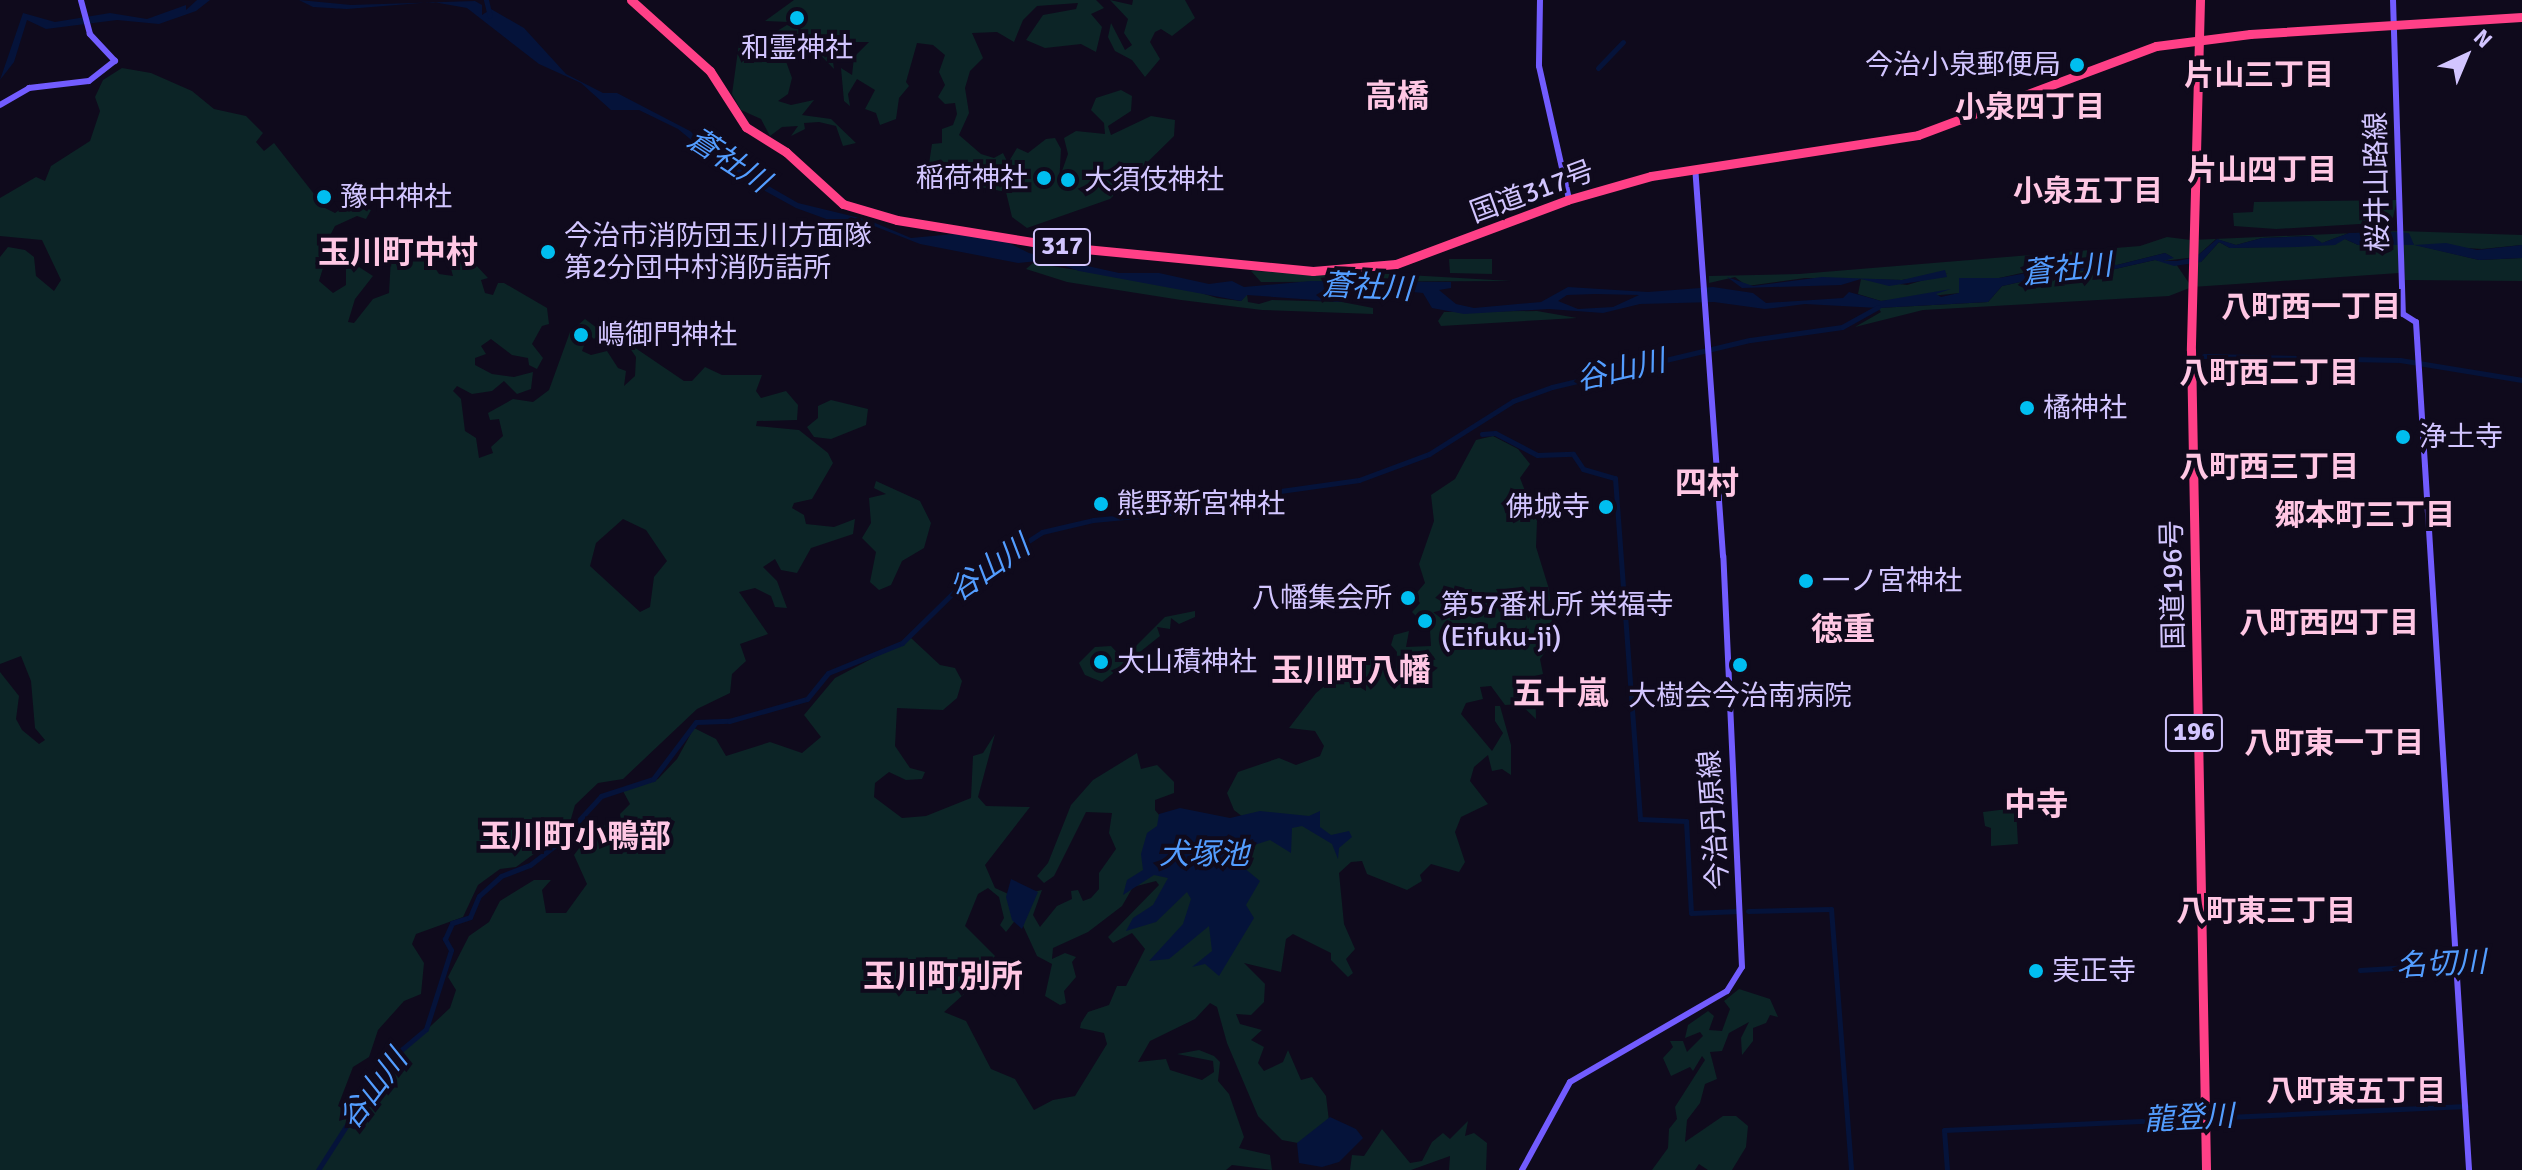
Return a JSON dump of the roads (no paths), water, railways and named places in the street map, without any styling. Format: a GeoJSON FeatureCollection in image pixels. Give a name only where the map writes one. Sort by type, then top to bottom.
{"type":"FeatureCollection","features":[{"type":"Feature","properties":{"kind":"highway","name":"国道317号"},"geometry":{"type":"LineString","coordinates":[[631,0],[677,36],[710,71],[751,132],[790,156],[833,199],[897,220],[1193,263],[1357,271],[1402,263],[1569,199],[1695,168],[1918,135],[2110,60],[2196,39],[2522,17]]}},
{"type":"Feature","properties":{"kind":"highway","name":"国道196号"},"geometry":{"type":"LineString","coordinates":[[2198,0],[2190,171],[2189,350],[2204,1170]]}},
{"type":"Feature","properties":{"kind":"main road"},"geometry":{"type":"LineString","coordinates":[[0,105],[29,88],[82,82],[106,70],[115,61],[88,28],[81,0]]}},
{"type":"Feature","properties":{"kind":"main road"},"geometry":{"type":"LineString","coordinates":[[1540,0],[1539,62],[1569,199]]}},
{"type":"Feature","properties":{"kind":"main road","name":"桜井山路線"},"geometry":{"type":"LineString","coordinates":[[2393,0],[2403,314],[2416,322],[2469,1170]]}},
{"type":"Feature","properties":{"kind":"main road","name":"今治丹原線"},"geometry":{"type":"LineString","coordinates":[[1522,1170],[1570,1082],[1715,999],[1732,986],[1742,967],[1709,351],[1695,168]]}},
{"type":"Feature","properties":{"kind":"water"},"geometry":{"type":"Polygon","coordinates":[[[197,0],[210,0],[196,11],[159,24],[117,20],[46,29],[27,20],[14,62],[0,80],[23,13],[55,22],[110,13],[147,19],[186,5],[186,10],[197,0]]]}},
{"type":"Feature","properties":{"kind":"water"},"geometry":{"type":"Polygon","coordinates":[[[299,0],[351,5],[426,3],[347,9],[313,7],[299,0]]]}},
{"type":"Feature","properties":{"kind":"water","name":"蒼社川"},"geometry":{"type":"Polygon","coordinates":[[[475,1],[482,5],[482,15],[491,9],[524,28],[566,74],[603,93],[617,93],[690,131],[715,155],[798,203],[868,220],[911,238],[964,233],[1001,239],[1029,253],[1119,273],[1159,273],[1209,284],[1232,281],[1244,287],[1311,281],[1451,282],[1451,288],[1439,290],[1456,304],[1474,308],[1541,302],[1568,287],[1648,292],[1713,287],[1753,293],[1766,303],[1843,298],[1849,292],[1881,301],[1951,289],[1936,294],[1941,297],[1959,293],[1959,278],[1999,278],[2087,262],[2117,265],[2165,253],[2174,258],[2163,261],[2177,261],[2196,257],[2217,239],[2236,245],[2262,238],[2312,236],[2322,243],[2349,233],[2398,232],[2409,233],[2414,245],[2358,245],[2345,239],[2335,245],[2230,248],[2219,242],[2201,262],[2174,266],[2155,260],[2097,273],[2075,270],[2002,286],[1988,302],[1878,308],[1805,304],[1765,309],[1714,302],[1640,304],[1603,313],[1549,309],[1464,314],[1432,308],[1423,293],[1383,289],[1346,294],[1342,302],[1247,295],[1241,301],[1079,271],[1048,260],[1018,263],[920,244],[851,217],[840,224],[796,208],[729,171],[678,129],[639,110],[611,110],[581,83],[539,64],[467,8],[435,2],[475,1]],[[1567,295],[1558,301],[1578,309],[1613,307],[1639,295],[1567,295]]]}},
{"type":"Feature","properties":{"kind":"water"},"geometry":{"type":"Polygon","coordinates":[[[2446,243],[2477,250],[2522,245],[2522,258],[2479,260],[2414,245],[2446,243]]]}},
{"type":"Feature","properties":{"kind":"water"},"geometry":{"type":"Polygon","coordinates":[[[1945,270],[1947,277],[1889,286],[1861,279],[1841,285],[1742,288],[1727,277],[1753,286],[1822,277],[1902,280],[1945,270]]]}},
{"type":"Feature","properties":{"kind":"water","name":"犬塚池"},"geometry":{"type":"Polygon","coordinates":[[[1180,808],[1230,818],[1260,811],[1309,816],[1320,811],[1320,827],[1331,835],[1349,831],[1352,837],[1339,848],[1338,859],[1332,844],[1302,826],[1292,828],[1291,853],[1270,840],[1251,846],[1243,867],[1260,881],[1246,905],[1254,918],[1219,976],[1205,964],[1192,967],[1212,951],[1209,926],[1169,959],[1149,961],[1183,924],[1191,899],[1187,892],[1156,922],[1126,931],[1133,918],[1153,905],[1168,878],[1154,875],[1123,895],[1127,880],[1143,870],[1141,854],[1147,833],[1157,826],[1159,814],[1180,808]]]}},
{"type":"Feature","properties":{"kind":"water"},"geometry":{"type":"Polygon","coordinates":[[[1011,879],[1038,892],[1022,929],[1012,920],[1006,897],[1011,879]]]}},
{"type":"Feature","properties":{"kind":"water"},"geometry":{"type":"Polygon","coordinates":[[[1330,1117],[1356,1129],[1363,1138],[1339,1162],[1322,1167],[1299,1163],[1297,1143],[1330,1117]]]}},
{"type":"Feature","properties":{"kind":"waterway"},"geometry":{"type":"LineString","coordinates":[[486,0],[490,16]]}},
{"type":"Feature","properties":{"kind":"waterway"},"geometry":{"type":"LineString","coordinates":[[1598,68],[1623,42]]}},
{"type":"Feature","properties":{"kind":"waterway","name":"谷山川"},"geometry":{"type":"LineString","coordinates":[[318,1170],[387,1062],[426,1029],[451,950],[445,939],[452,923],[470,917],[479,896],[501,876],[530,865],[558,843],[601,796],[653,779],[696,722],[729,721],[807,699],[828,673],[902,643],[963,583],[1042,532],[1093,520],[1209,509],[1259,494],[1359,480],[1429,454],[1513,401],[1552,387],[1750,340],[1842,327],[1878,307]]}},
{"type":"Feature","properties":{"kind":"waterway"},"geometry":{"type":"LineString","coordinates":[[2204,356],[2400,360],[2522,380]]}},
{"type":"Feature","properties":{"kind":"waterway","name":"龍登川"},"geometry":{"type":"LineString","coordinates":[[1482,434],[1495,433],[1537,455],[1573,454],[1583,469],[1615,478],[1640,819],[1686,821],[1691,913],[1739,911]]}},
{"type":"Feature","properties":{"kind":"waterway","name":"龍登川"},"geometry":{"type":"LineString","coordinates":[[1748,911],[1831,909],[1851,1170]]}},
{"type":"Feature","properties":{"kind":"waterway","name":"名切川"},"geometry":{"type":"LineString","coordinates":[[2360,970],[2459,964]]}},
{"type":"Feature","properties":{"kind":"waterway","name":"龍登川"},"geometry":{"type":"LineString","coordinates":[[1947,1170],[1944,1130],[2466,1106]]}},
{"type":"Feature","properties":{"kind":"place","name":"和霊神社"},"geometry":{"type":"Point","coordinates":[797,18]}},
{"type":"Feature","properties":{"kind":"place","name":"今治小泉郵便局"},"geometry":{"type":"Point","coordinates":[2077,65]}},
{"type":"Feature","properties":{"kind":"place","name":"稲荷神社"},"geometry":{"type":"Point","coordinates":[1044,178]}},
{"type":"Feature","properties":{"kind":"place","name":"大須伎神社"},"geometry":{"type":"Point","coordinates":[1068,180]}},
{"type":"Feature","properties":{"kind":"place","name":"豫中神社"},"geometry":{"type":"Point","coordinates":[324,197]}},
{"type":"Feature","properties":{"kind":"place","name":"今治市消防団玉川方面隊 第2分団中村消防詰所"},"geometry":{"type":"Point","coordinates":[548,252]}},
{"type":"Feature","properties":{"kind":"place","name":"嶋御門神社"},"geometry":{"type":"Point","coordinates":[581,335]}},
{"type":"Feature","properties":{"kind":"place","name":"橘神社"},"geometry":{"type":"Point","coordinates":[2027,408]}},
{"type":"Feature","properties":{"kind":"place","name":"浄土寺"},"geometry":{"type":"Point","coordinates":[2403,437]}},
{"type":"Feature","properties":{"kind":"place","name":"熊野新宮神社"},"geometry":{"type":"Point","coordinates":[1101,504]}},
{"type":"Feature","properties":{"kind":"place","name":"佛城寺"},"geometry":{"type":"Point","coordinates":[1606,507]}},
{"type":"Feature","properties":{"kind":"place","name":"一ノ宮神社"},"geometry":{"type":"Point","coordinates":[1806,581]}},
{"type":"Feature","properties":{"kind":"place","name":"八幡集会所"},"geometry":{"type":"Point","coordinates":[1408,598]}},
{"type":"Feature","properties":{"kind":"place","name":"第57番札所 栄福寺 (Eifuku-ji)"},"geometry":{"type":"Point","coordinates":[1425,621]}},
{"type":"Feature","properties":{"kind":"place","name":"大山積神社"},"geometry":{"type":"Point","coordinates":[1101,662]}},
{"type":"Feature","properties":{"kind":"place","name":"大樹会今治南病院"},"geometry":{"type":"Point","coordinates":[1740,665]}},
{"type":"Feature","properties":{"kind":"place","name":"実正寺"},"geometry":{"type":"Point","coordinates":[2036,971]}},
{"type":"Feature","properties":{"kind":"district","name":"片山三丁目"},"geometry":{"type":"Point","coordinates":[2259,76]}},
{"type":"Feature","properties":{"kind":"district","name":"高橋"},"geometry":{"type":"Point","coordinates":[1397,97]}},
{"type":"Feature","properties":{"kind":"district","name":"小泉四丁目"},"geometry":{"type":"Point","coordinates":[2030,108]}},
{"type":"Feature","properties":{"kind":"district","name":"片山四丁目"},"geometry":{"type":"Point","coordinates":[2262,171]}},
{"type":"Feature","properties":{"kind":"district","name":"小泉五丁目"},"geometry":{"type":"Point","coordinates":[2088,192]}},
{"type":"Feature","properties":{"kind":"district","name":"玉川町中村"},"geometry":{"type":"Point","coordinates":[398,253]}},
{"type":"Feature","properties":{"kind":"district","name":"八町西一丁目"},"geometry":{"type":"Point","coordinates":[2311,308]}},
{"type":"Feature","properties":{"kind":"district","name":"八町西二丁目"},"geometry":{"type":"Point","coordinates":[2269,374]}},
{"type":"Feature","properties":{"kind":"district","name":"八町西三丁目"},"geometry":{"type":"Point","coordinates":[2269,468]}},
{"type":"Feature","properties":{"kind":"district","name":"四村"},"geometry":{"type":"Point","coordinates":[1707,484]}},
{"type":"Feature","properties":{"kind":"district","name":"郷本町三丁目"},"geometry":{"type":"Point","coordinates":[2365,516]}},
{"type":"Feature","properties":{"kind":"district","name":"八町西四丁目"},"geometry":{"type":"Point","coordinates":[2329,624]}},
{"type":"Feature","properties":{"kind":"district","name":"徳重"},"geometry":{"type":"Point","coordinates":[1843,630]}},
{"type":"Feature","properties":{"kind":"district","name":"玉川町八幡"},"geometry":{"type":"Point","coordinates":[1351,671]}},
{"type":"Feature","properties":{"kind":"district","name":"五十嵐"},"geometry":{"type":"Point","coordinates":[1561,694]}},
{"type":"Feature","properties":{"kind":"district","name":"八町東一丁目"},"geometry":{"type":"Point","coordinates":[2334,744]}},
{"type":"Feature","properties":{"kind":"district","name":"中寺"},"geometry":{"type":"Point","coordinates":[2036,805]}},
{"type":"Feature","properties":{"kind":"district","name":"玉川町小鴨部"},"geometry":{"type":"Point","coordinates":[575,837]}},
{"type":"Feature","properties":{"kind":"district","name":"八町東三丁目"},"geometry":{"type":"Point","coordinates":[2266,912]}},
{"type":"Feature","properties":{"kind":"district","name":"玉川町別所"},"geometry":{"type":"Point","coordinates":[943,977]}},
{"type":"Feature","properties":{"kind":"district","name":"八町東五丁目"},"geometry":{"type":"Point","coordinates":[2356,1092]}}]}
